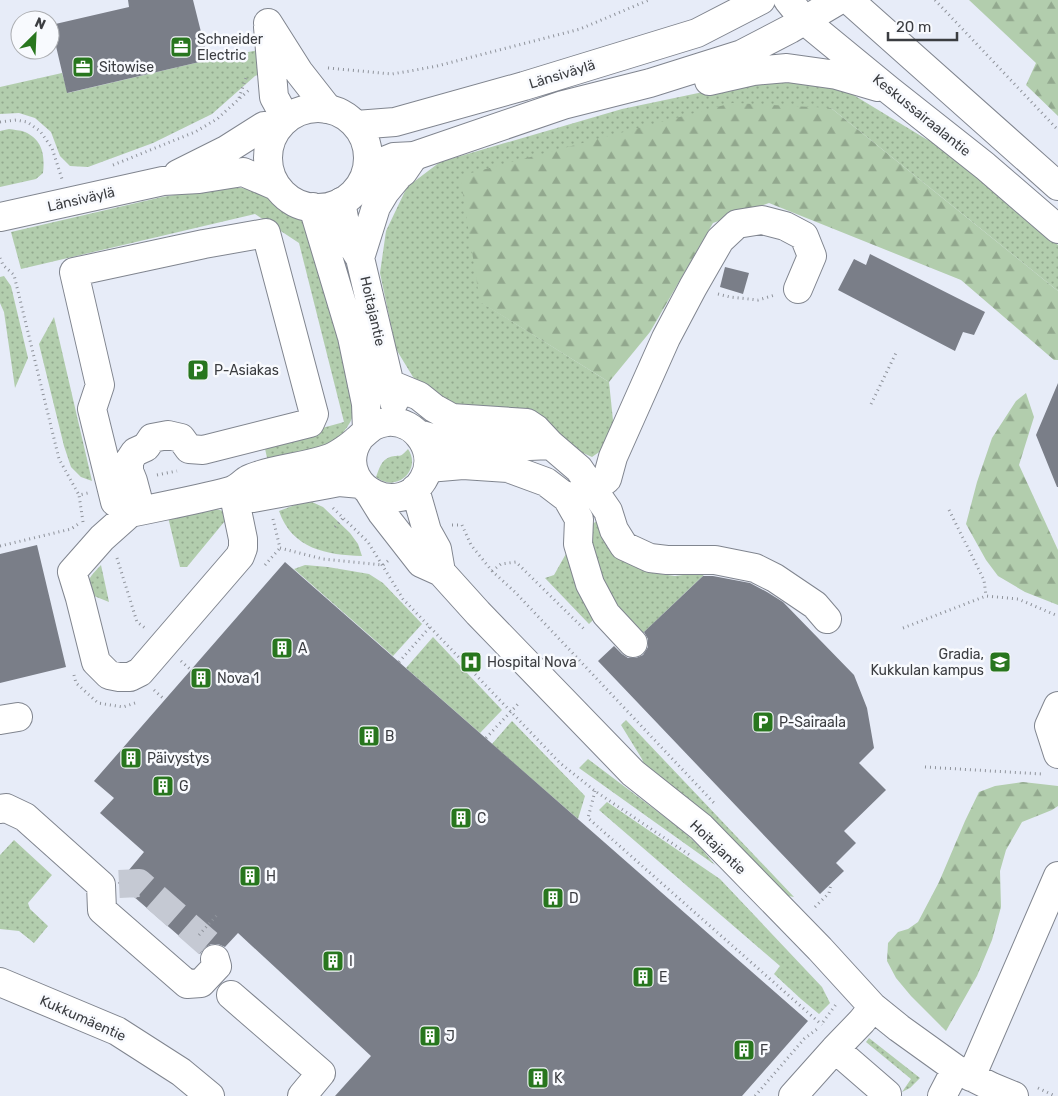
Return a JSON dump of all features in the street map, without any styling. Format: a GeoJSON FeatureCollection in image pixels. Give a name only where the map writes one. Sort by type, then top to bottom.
{"type":"FeatureCollection","features":[{"type":"Feature","properties":{"kind":"street","name":"Länsiväylä"},"geometry":{"type":"LineString","coordinates":[[356,125],[395,122],[524,86],[698,33],[761,0]]}},
{"type":"Feature","properties":{"kind":"street","name":"Keskussairaalantie"},"geometry":{"type":"LineString","coordinates":[[788,0],[805,21],[986,166],[1058,229]]}},
{"type":"Feature","properties":{"kind":"street"},"geometry":{"type":"LineString","coordinates":[[367,168],[394,157],[414,156],[563,105],[650,83],[742,54],[805,21],[838,0]]}},
{"type":"Feature","properties":{"kind":"street"},"geometry":{"type":"LineString","coordinates":[[849,0],[1058,186]]}},
{"type":"Feature","properties":{"kind":"street"},"geometry":{"type":"LineString","coordinates":[[282,123],[274,97],[268,23],[299,72],[328,109]]}},
{"type":"Feature","properties":{"kind":"street"},"geometry":{"type":"LineString","coordinates":[[650,83],[705,82],[753,71],[788,68],[837,75],[889,90]]}},
{"type":"Feature","properties":{"kind":"street"},"geometry":{"type":"LineString","coordinates":[[306,109],[328,109],[338,112],[356,125],[366,146],[368,158],[363,179],[350,196],[341,202],[327,207],[313,207],[292,201],[276,186],[268,167],[269,147],[272,136],[282,123],[295,113],[306,109]]}},
{"type":"Feature","properties":{"kind":"street","name":"Länsiväylä"},"geometry":{"type":"LineString","coordinates":[[163,181],[226,150],[264,126],[282,123]]}},
{"type":"Feature","properties":{"kind":"street"},"geometry":{"type":"LineString","coordinates":[[360,258],[376,206],[414,156]]}},
{"type":"Feature","properties":{"kind":"street","name":"Länsiväylä"},"geometry":{"type":"LineString","coordinates":[[0,217],[163,181],[199,179],[243,172],[276,186]]}},
{"type":"Feature","properties":{"kind":"street","name":"Hoitajantie"},"geometry":{"type":"LineString","coordinates":[[341,202],[348,240],[360,258],[390,384],[409,429]]}},
{"type":"Feature","properties":{"kind":"street","name":"Hoitajantie"},"geometry":{"type":"LineString","coordinates":[[313,207],[352,337],[366,404],[363,434]]}},
{"type":"Feature","properties":{"kind":"street"},"geometry":{"type":"LineString","coordinates":[[567,498],[593,490],[607,479],[614,457],[666,338],[720,240],[737,224],[762,220],[785,226],[804,236],[812,256],[798,289]]}},
{"type":"Feature","properties":{"kind":"street"},"geometry":{"type":"LineString","coordinates":[[233,490],[243,539],[243,548],[240,556],[140,672],[130,677],[109,675],[96,662],[72,572],[102,538],[130,513],[138,496],[129,471],[129,461],[135,452],[146,447],[155,450],[173,447],[181,438],[189,449],[203,450],[310,423],[314,414],[266,233],[204,244],[74,272],[100,385],[92,409],[115,502],[130,513],[233,490],[249,479],[261,475],[332,458],[378,424],[388,422],[450,443],[551,445]]}},
{"type":"Feature","properties":{"kind":"street"},"geometry":{"type":"LineString","coordinates":[[390,384],[419,396],[434,408],[452,418],[527,424],[536,429],[579,469],[608,511],[614,530],[624,546],[650,558],[715,560],[755,568],[775,578],[815,605],[827,619]]}},
{"type":"Feature","properties":{"kind":"street"},"geometry":{"type":"LineString","coordinates":[[409,429],[425,443],[428,455],[422,478]]}},
{"type":"Feature","properties":{"kind":"street"},"geometry":{"type":"LineString","coordinates":[[363,434],[354,449],[352,462],[354,474],[365,488]]}},
{"type":"Feature","properties":{"kind":"street"},"geometry":{"type":"LineString","coordinates":[[233,490],[253,498],[339,482],[365,488],[380,497],[392,498],[404,496],[422,478],[464,465],[508,468],[546,482],[567,498],[579,519],[578,544],[590,584],[606,614],[633,643]]}},
{"type":"Feature","properties":{"kind":"street","name":"Hoitajantie"},"geometry":{"type":"LineString","coordinates":[[417,539],[422,478]]}},
{"type":"Feature","properties":{"kind":"street","name":"Hoitajantie"},"geometry":{"type":"LineString","coordinates":[[365,488],[382,513],[417,539],[437,549],[441,572],[633,774],[700,827],[820,949],[868,1014],[899,1028],[963,1073],[1022,1091]]}},
{"type":"Feature","properties":{"kind":"street"},"geometry":{"type":"LineString","coordinates":[[1053,764],[1049,726],[1058,706]]}},
{"type":"Feature","properties":{"kind":"street"},"geometry":{"type":"LineString","coordinates":[[0,809],[6,808],[24,817],[110,885],[102,910],[187,984],[201,983],[217,966],[215,959]]}},
{"type":"Feature","properties":{"kind":"street"},"geometry":{"type":"LineString","coordinates":[[942,1096],[963,1073],[1058,876]]}},
{"type":"Feature","properties":{"kind":"street","name":"Kukkumäentie"},"geometry":{"type":"LineString","coordinates":[[0,982],[117,1031],[181,1072],[210,1096]]}},
{"type":"Feature","properties":{"kind":"street"},"geometry":{"type":"LineString","coordinates":[[231,995],[320,1073],[302,1096]]}},
{"type":"Feature","properties":{"kind":"street"},"geometry":{"type":"LineString","coordinates":[[793,1096],[868,1014]]}},
{"type":"Feature","properties":{"kind":"street"},"geometry":{"type":"LineString","coordinates":[[835,1049],[887,1094],[885,1096]]}},
{"type":"Feature","properties":{"kind":"path"},"geometry":{"type":"LineString","coordinates":[[935,0],[1058,130]]}},
{"type":"Feature","properties":{"kind":"path"},"geometry":{"type":"LineString","coordinates":[[0,122],[16,120],[27,122],[40,131],[52,148],[62,180]]}},
{"type":"Feature","properties":{"kind":"path"},"geometry":{"type":"LineString","coordinates":[[0,258],[2,265],[14,275],[59,459],[79,495]]}},
{"type":"Feature","properties":{"kind":"path"},"geometry":{"type":"LineString","coordinates":[[730,297],[758,300],[798,289]]}},
{"type":"Feature","properties":{"kind":"path"},"geometry":{"type":"LineString","coordinates":[[871,404],[897,351]]}},
{"type":"Feature","properties":{"kind":"path"},"geometry":{"type":"LineString","coordinates":[[330,505],[368,542],[403,599],[560,763],[595,791],[698,860]]}},
{"type":"Feature","properties":{"kind":"path"},"geometry":{"type":"LineString","coordinates":[[949,510],[984,580],[986,596]]}},
{"type":"Feature","properties":{"kind":"path"},"geometry":{"type":"LineString","coordinates":[[336,527],[344,518]]}},
{"type":"Feature","properties":{"kind":"path"},"geometry":{"type":"LineString","coordinates":[[0,546],[71,529],[82,521],[114,550],[138,622],[191,670]]}},
{"type":"Feature","properties":{"kind":"path"},"geometry":{"type":"LineString","coordinates":[[280,548],[323,560],[383,565],[417,539],[437,527],[462,525],[471,545],[492,571],[515,592],[715,804]]}},
{"type":"Feature","properties":{"kind":"path"},"geometry":{"type":"LineString","coordinates":[[492,571],[501,564],[516,562],[586,631]]}},
{"type":"Feature","properties":{"kind":"path"},"geometry":{"type":"LineString","coordinates":[[903,628],[986,596],[1018,599],[1058,616]]}},
{"type":"Feature","properties":{"kind":"path"},"geometry":{"type":"LineString","coordinates":[[399,662],[430,627]]}},
{"type":"Feature","properties":{"kind":"path"},"geometry":{"type":"LineString","coordinates":[[154,690],[165,700]]}},
{"type":"Feature","properties":{"kind":"path"},"geometry":{"type":"LineString","coordinates":[[486,738],[518,704]]}},
{"type":"Feature","properties":{"kind":"path"},"geometry":{"type":"LineString","coordinates":[[925,767],[1053,764]]}},
{"type":"Feature","properties":{"kind":"path"},"geometry":{"type":"LineString","coordinates":[[595,791],[588,818],[822,1025]]}},
{"type":"Feature","properties":{"kind":"path"},"geometry":{"type":"LineString","coordinates":[[820,914],[814,908],[829,893],[832,884]]}},
{"type":"Feature","properties":{"kind":"path"},"geometry":{"type":"LineString","coordinates":[[199,935],[217,915]]}},
{"type":"Feature","properties":{"kind":"path"},"geometry":{"type":"LineString","coordinates":[[755,1096],[804,1040],[822,1025],[840,998],[868,1014]]}},
{"type":"Feature","properties":{"kind":"path"},"geometry":{"type":"LineString","coordinates":[[1022,1091],[1056,1096]]}},
{"type":"Feature","properties":{"kind":"green space"},"geometry":{"type":"Polygon","coordinates":[[[969,0],[1058,0],[1058,116],[1026,85],[1036,63],[969,0]]]}},
{"type":"Feature","properties":{"kind":"green space"},"geometry":{"type":"Polygon","coordinates":[[[259,50],[263,73],[255,76],[212,114],[153,143],[88,167],[70,166],[60,156],[51,132],[35,118],[19,113],[0,114],[0,87],[62,73],[68,93],[259,50]]]}},
{"type":"Feature","properties":{"kind":"green space"},"geometry":{"type":"Polygon","coordinates":[[[801,81],[842,88],[926,139],[961,153],[1058,245],[1058,291],[831,108],[481,302],[609,382],[614,430],[602,450],[592,457],[572,448],[468,413],[440,400],[413,377],[396,349],[380,273],[386,231],[407,187],[440,162],[622,109],[727,87],[766,82],[801,81]]]}},
{"type":"Feature","properties":{"kind":"green space"},"geometry":{"type":"Polygon","coordinates":[[[732,103],[831,108],[1058,291],[1058,360],[1054,360],[961,280],[769,203],[713,223],[650,332],[609,382],[480,302],[460,176],[732,103]]]}},
{"type":"Feature","properties":{"kind":"green space"},"geometry":{"type":"Polygon","coordinates":[[[9,129],[25,132],[36,139],[43,155],[43,173],[36,179],[0,187],[0,131],[9,129]]]}},
{"type":"Feature","properties":{"kind":"green space"},"geometry":{"type":"Polygon","coordinates":[[[217,188],[245,188],[257,191],[273,197],[308,222],[357,401],[347,428],[339,437],[318,450],[269,467],[264,444],[344,422],[299,243],[255,214],[21,269],[11,232],[162,197],[217,188]]]}},
{"type":"Feature","properties":{"kind":"green space"},"geometry":{"type":"Polygon","coordinates":[[[4,276],[11,286],[28,358],[15,388],[4,312],[0,303],[0,277],[4,276]]]}},
{"type":"Feature","properties":{"kind":"green space"},"geometry":{"type":"Polygon","coordinates":[[[54,317],[92,481],[81,477],[71,467],[39,344],[54,317]]]}},
{"type":"Feature","properties":{"kind":"green space"},"geometry":{"type":"Polygon","coordinates":[[[1026,393],[1034,417],[1019,465],[1058,550],[1058,605],[1025,592],[998,576],[986,560],[966,524],[977,482],[992,438],[1016,401],[1026,393]]]}},
{"type":"Feature","properties":{"kind":"green space"},"geometry":{"type":"Polygon","coordinates":[[[408,449],[412,457],[412,464],[410,471],[405,477],[392,483],[376,477],[384,460],[401,455],[408,449]]]}},
{"type":"Feature","properties":{"kind":"green space"},"geometry":{"type":"Polygon","coordinates":[[[312,502],[323,507],[350,533],[358,544],[362,556],[324,551],[302,542],[293,534],[285,524],[279,511],[295,505],[312,502]]]}},
{"type":"Feature","properties":{"kind":"green space"},"geometry":{"type":"Polygon","coordinates":[[[208,509],[220,510],[229,516],[187,567],[180,567],[168,517],[208,509]]]}},
{"type":"Feature","properties":{"kind":"green space"},"geometry":{"type":"Polygon","coordinates":[[[599,520],[632,564],[653,573],[675,576],[707,572],[642,634],[622,612],[603,582],[590,538],[592,524],[599,520]]]}},
{"type":"Feature","properties":{"kind":"green space"},"geometry":{"type":"Polygon","coordinates":[[[567,552],[584,602],[595,618],[589,624],[545,578],[554,575],[567,552]]]}},
{"type":"Feature","properties":{"kind":"green space"},"geometry":{"type":"Polygon","coordinates":[[[101,565],[109,602],[89,594],[89,581],[101,565]]]}},
{"type":"Feature","properties":{"kind":"green space"},"geometry":{"type":"Polygon","coordinates":[[[305,565],[369,574],[383,583],[422,624],[393,656],[294,569],[305,565]]]}},
{"type":"Feature","properties":{"kind":"green space"},"geometry":{"type":"Polygon","coordinates":[[[433,637],[502,710],[480,733],[406,668],[433,637]]]}},
{"type":"Feature","properties":{"kind":"green space"},"geometry":{"type":"Polygon","coordinates":[[[626,720],[794,897],[783,895],[647,772],[642,759],[621,725],[626,720]]]}},
{"type":"Feature","properties":{"kind":"green space"},"geometry":{"type":"Polygon","coordinates":[[[512,721],[585,796],[578,819],[492,744],[512,721]]]}},
{"type":"Feature","properties":{"kind":"green space"},"geometry":{"type":"Polygon","coordinates":[[[588,759],[682,830],[715,865],[579,768],[588,759]]]}},
{"type":"Feature","properties":{"kind":"green space"},"geometry":{"type":"Polygon","coordinates":[[[1023,782],[1058,786],[1058,806],[1022,822],[1006,850],[1000,871],[1001,907],[992,940],[977,976],[946,1031],[896,978],[887,961],[888,943],[898,932],[908,929],[918,922],[939,882],[979,792],[995,786],[1023,782]]]}},
{"type":"Feature","properties":{"kind":"green space"},"geometry":{"type":"Polygon","coordinates":[[[607,802],[720,879],[822,987],[830,1003],[819,1014],[801,999],[774,974],[780,966],[599,810],[607,802]]]}},
{"type":"Feature","properties":{"kind":"green space"},"geometry":{"type":"Polygon","coordinates":[[[14,840],[52,875],[28,903],[30,909],[48,926],[34,943],[19,931],[0,929],[0,855],[14,840]]]}},
{"type":"Feature","properties":{"kind":"green space"},"geometry":{"type":"Polygon","coordinates":[[[869,1038],[920,1078],[910,1088],[902,1092],[911,1079],[866,1042],[869,1038]]]}},
{"type":"Feature","properties":{"kind":"building"},"geometry":{"type":"Polygon","coordinates":[[[128,0],[193,0],[208,60],[67,93],[59,60],[60,23],[129,7],[128,0]]]}},
{"type":"Feature","properties":{"kind":"building"},"geometry":{"type":"Polygon","coordinates":[[[870,254],[985,312],[974,335],[963,332],[955,351],[838,290],[854,259],[866,265],[870,254]]]}},
{"type":"Feature","properties":{"kind":"building"},"geometry":{"type":"Polygon","coordinates":[[[725,267],[749,273],[743,294],[720,287],[725,267]]]}},
{"type":"Feature","properties":{"kind":"building"},"geometry":{"type":"Polygon","coordinates":[[[1058,383],[1058,487],[1057,487],[1036,435],[1058,383]]]}},
{"type":"Feature","properties":{"kind":"building"},"geometry":{"type":"Polygon","coordinates":[[[37,545],[66,667],[0,683],[0,554],[37,545]]]}},
{"type":"Feature","properties":{"kind":"building"},"geometry":{"type":"Polygon","coordinates":[[[285,562],[808,1021],[742,1096],[335,1096],[371,1056],[238,933],[225,947],[211,944],[204,948],[200,954],[118,883],[144,852],[100,813],[114,798],[94,781],[285,562]]]}},
{"type":"Feature","properties":{"kind":"building","name":"P-Sairaala"},"geometry":{"type":"Polygon","coordinates":[[[703,576],[750,583],[783,602],[854,675],[867,708],[874,748],[859,763],[886,790],[844,831],[856,843],[836,863],[844,871],[820,894],[598,661],[614,646],[628,658],[636,658],[643,655],[648,647],[648,639],[644,632],[703,576]]]}},
{"type":"Feature","properties":{"kind":"tunnel"},"geometry":{"type":"LineString","coordinates":[[119,884],[139,883],[212,947],[215,959]]}},
{"type":"Feature","properties":{"kind":"place","name":"Schneider Electric"},"geometry":{"type":"Point","coordinates":[181,47]}},
{"type":"Feature","properties":{"kind":"place","name":"Sitowise"},"geometry":{"type":"Point","coordinates":[83,67]}},
{"type":"Feature","properties":{"kind":"place","name":"P-Asiakas"},"geometry":{"type":"Point","coordinates":[198,370]}},
{"type":"Feature","properties":{"kind":"place","name":"A"},"geometry":{"type":"Point","coordinates":[282,648]}},
{"type":"Feature","properties":{"kind":"place","name":"Hospital Nova"},"geometry":{"type":"Point","coordinates":[471,662]}},
{"type":"Feature","properties":{"kind":"place","name":"Gradia, Kukkulan kampus"},"geometry":{"type":"Point","coordinates":[1000,662]}},
{"type":"Feature","properties":{"kind":"place","name":"Nova 1"},"geometry":{"type":"Point","coordinates":[201,678]}},
{"type":"Feature","properties":{"kind":"place","name":"P-Sairaala"},"geometry":{"type":"Point","coordinates":[763,722]}},
{"type":"Feature","properties":{"kind":"place","name":"B"},"geometry":{"type":"Point","coordinates":[369,736]}},
{"type":"Feature","properties":{"kind":"place","name":"Päivystys"},"geometry":{"type":"Point","coordinates":[131,758]}},
{"type":"Feature","properties":{"kind":"place","name":"G"},"geometry":{"type":"Point","coordinates":[163,786]}},
{"type":"Feature","properties":{"kind":"place","name":"C"},"geometry":{"type":"Point","coordinates":[461,818]}},
{"type":"Feature","properties":{"kind":"place","name":"H"},"geometry":{"type":"Point","coordinates":[250,876]}},
{"type":"Feature","properties":{"kind":"place","name":"D"},"geometry":{"type":"Point","coordinates":[553,898]}},
{"type":"Feature","properties":{"kind":"place","name":"I"},"geometry":{"type":"Point","coordinates":[333,961]}},
{"type":"Feature","properties":{"kind":"place","name":"E"},"geometry":{"type":"Point","coordinates":[643,977]}},
{"type":"Feature","properties":{"kind":"place","name":"J"},"geometry":{"type":"Point","coordinates":[430,1036]}},
{"type":"Feature","properties":{"kind":"place","name":"F"},"geometry":{"type":"Point","coordinates":[744,1050]}},
{"type":"Feature","properties":{"kind":"place","name":"K"},"geometry":{"type":"Point","coordinates":[538,1078]}}]}
